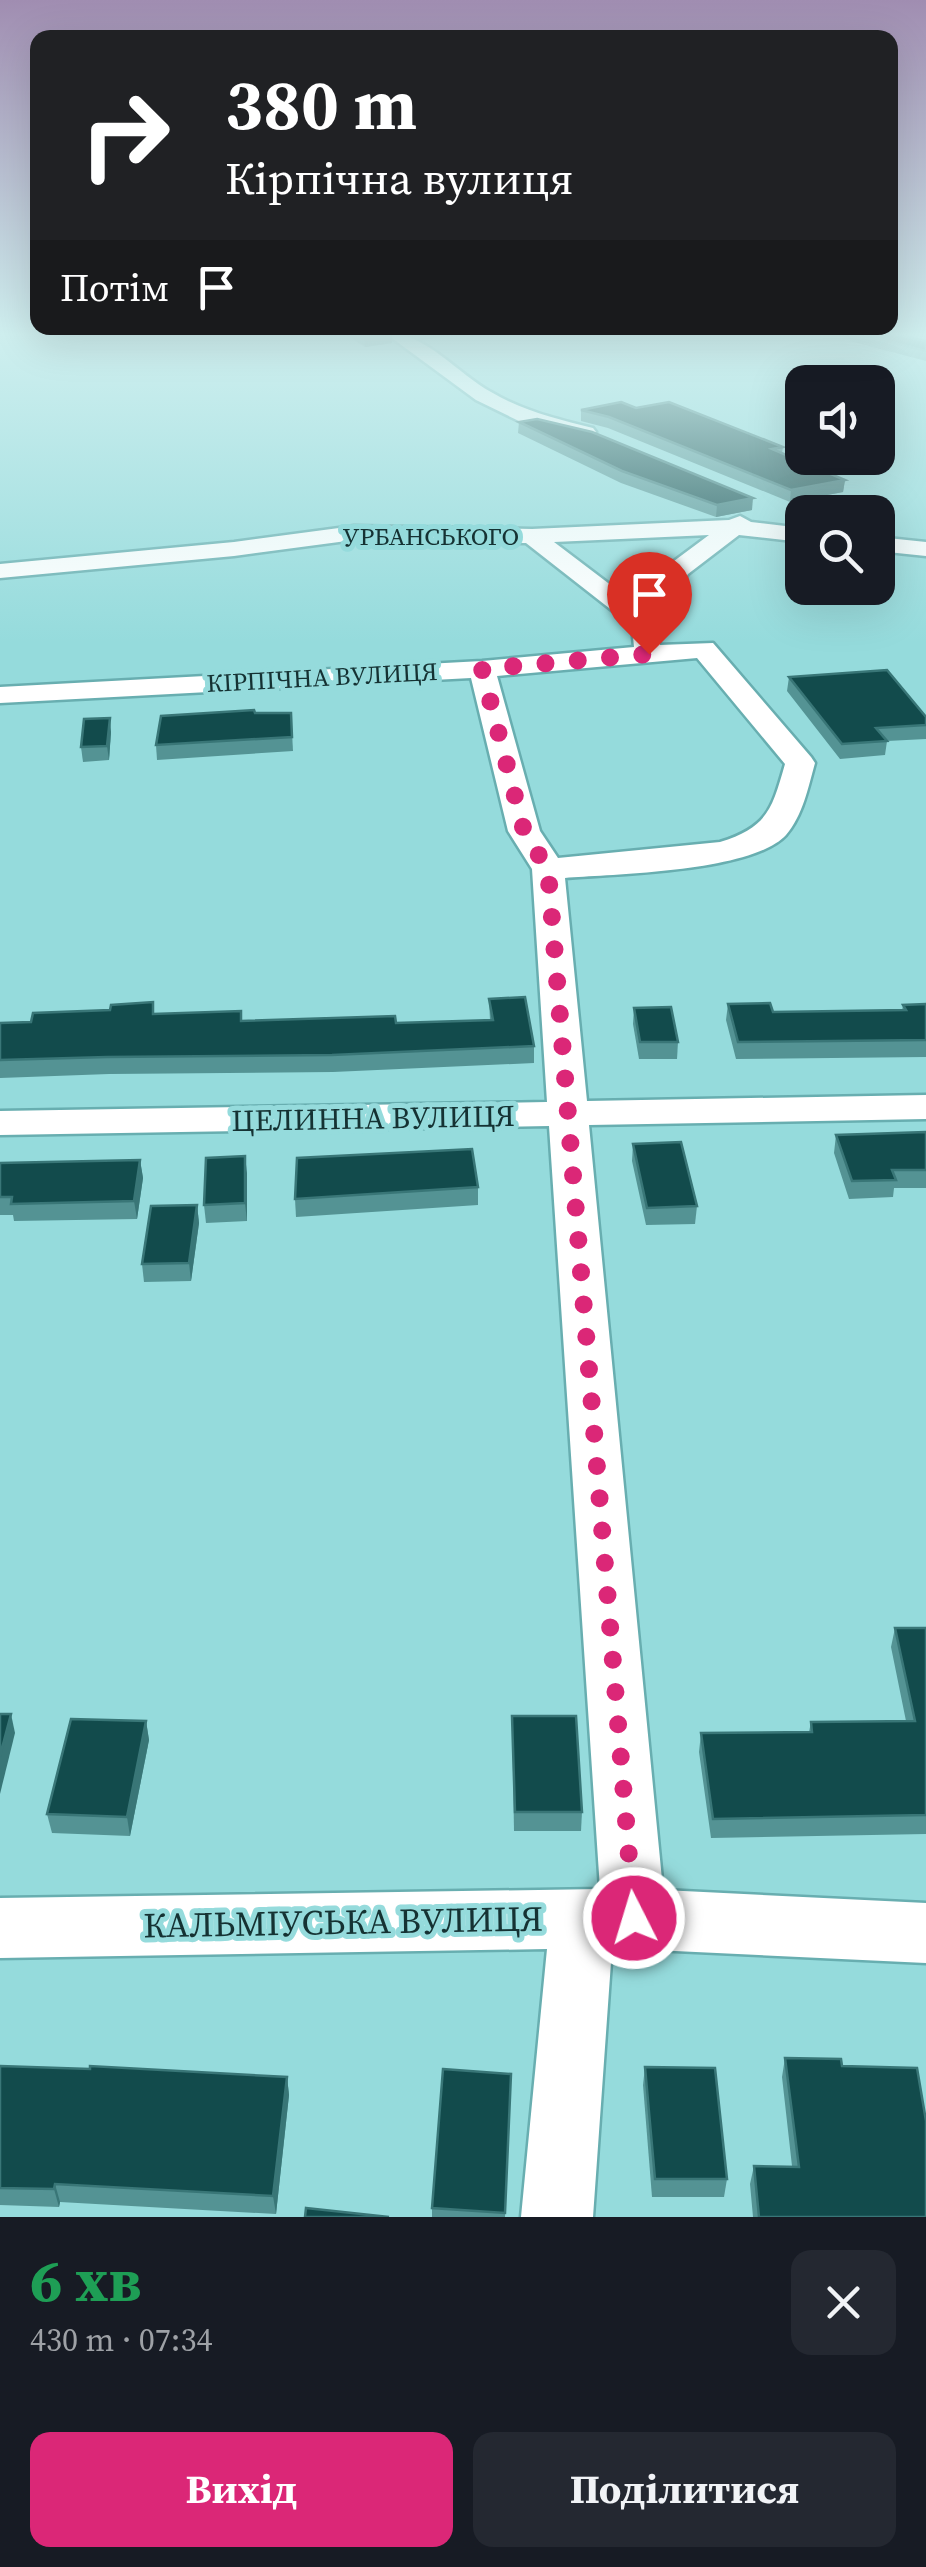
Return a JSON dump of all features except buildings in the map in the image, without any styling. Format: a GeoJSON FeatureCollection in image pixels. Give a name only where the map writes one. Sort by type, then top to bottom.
{"type":"FeatureCollection","features":[{"type":"Feature","properties":{"kind":"street"},"geometry":{"type":"LineString","coordinates":[[644,624],[680,570],[734,526],[785,514]]}},
{"type":"Feature","properties":{"kind":"street","name":"УРБАНСЬКОГО"},"geometry":{"type":"LineString","coordinates":[[0,571],[234,550],[354,533],[532,536],[734,526],[785,533]]}},
{"type":"Feature","properties":{"kind":"street"},"geometry":{"type":"LineString","coordinates":[[532,536],[644,624],[649,654]]}},
{"type":"Feature","properties":{"kind":"street"},"geometry":{"type":"LineString","coordinates":[[895,546],[926,549]]}},
{"type":"Feature","properties":{"kind":"street","name":"КIРПIЧНА ВУЛИЦЯ"},"geometry":{"type":"LineString","coordinates":[[0,695],[482,669],[704,649],[800,763],[788,801],[771,833],[724,852],[548,870]]}},
{"type":"Feature","properties":{"kind":"street"},"geometry":{"type":"LineString","coordinates":[[482,669],[524,831],[548,870],[567,1115],[608,1918],[558,2217]]}},
{"type":"Feature","properties":{"kind":"street","name":"ЦЕЛИННА ВУЛИЦЯ"},"geometry":{"type":"LineString","coordinates":[[0,1123],[926,1106]]}},
{"type":"Feature","properties":{"kind":"street","name":"КАЛЬМІУСЬКА ВУЛИЦЯ"},"geometry":{"type":"LineString","coordinates":[[0,1928],[608,1918],[926,1933]]}},
{"type":"Feature","properties":{"kind":"route"},"geometry":{"type":"LineString","coordinates":[[634,1918],[548,870],[524,831],[482,669],[649,654]]}}]}
